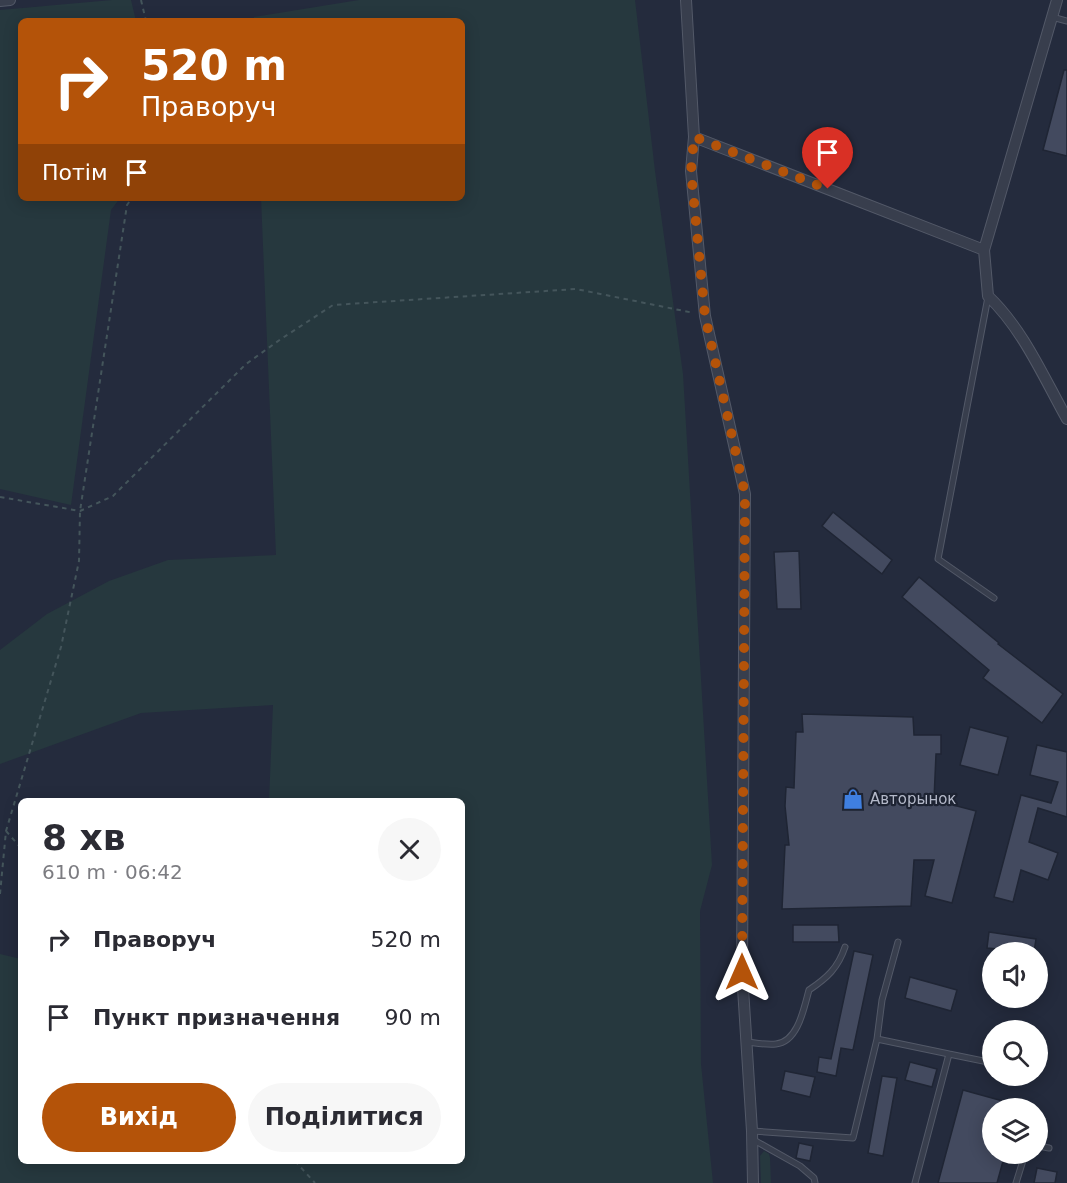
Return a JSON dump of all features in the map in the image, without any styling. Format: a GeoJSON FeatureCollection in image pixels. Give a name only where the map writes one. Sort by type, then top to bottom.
{"type":"FeatureCollection","features":[{"type":"Feature","properties":{"kind":"street"},"geometry":{"type":"LineString","coordinates":[[0,1],[10,0]]}},
{"type":"Feature","properties":{"kind":"street"},"geometry":{"type":"LineString","coordinates":[[686,0],[694,137],[691,171],[705,316],[745,494],[742,972],[753,1183]]}},
{"type":"Feature","properties":{"kind":"street"},"geometry":{"type":"LineString","coordinates":[[1057,0],[984,250],[988,296],[1000,307],[1024,343],[1067,419]]}},
{"type":"Feature","properties":{"kind":"street"},"geometry":{"type":"LineString","coordinates":[[694,137],[984,250]]}},
{"type":"Feature","properties":{"kind":"lane"},"geometry":{"type":"LineString","coordinates":[[1052,17],[1067,21]]}},
{"type":"Feature","properties":{"kind":"lane"},"geometry":{"type":"LineString","coordinates":[[988,296],[938,559],[994,597]]}},
{"type":"Feature","properties":{"kind":"lane"},"geometry":{"type":"LineString","coordinates":[[752,1135],[853,1138],[877,1039],[882,1000],[898,942]]}},
{"type":"Feature","properties":{"kind":"lane"},"geometry":{"type":"LineString","coordinates":[[747,1042],[777,1044],[788,1040],[801,1019],[810,990],[828,978],[842,957],[845,947]]}},
{"type":"Feature","properties":{"kind":"lane"},"geometry":{"type":"LineString","coordinates":[[877,1039],[982,1060]]}},
{"type":"Feature","properties":{"kind":"lane"},"geometry":{"type":"LineString","coordinates":[[915,1183],[949,1054]]}},
{"type":"Feature","properties":{"kind":"lane"},"geometry":{"type":"LineString","coordinates":[[752,1135],[800,1166],[814,1178],[815,1183]]}},
{"type":"Feature","properties":{"kind":"lane"},"geometry":{"type":"LineString","coordinates":[[1016,1183],[1022,1164]]}},
{"type":"Feature","properties":{"kind":"path"},"geometry":{"type":"LineString","coordinates":[[141,0],[145,18]]}},
{"type":"Feature","properties":{"kind":"path"},"geometry":{"type":"LineString","coordinates":[[0,894],[6,831],[61,647],[79,561],[80,511],[127,205],[130,201]]}},
{"type":"Feature","properties":{"kind":"path"},"geometry":{"type":"LineString","coordinates":[[0,497],[80,511],[113,496],[246,364],[333,305],[576,289],[705,316]]}},
{"type":"Feature","properties":{"kind":"path"},"geometry":{"type":"LineString","coordinates":[[6,831],[18,845]]}},
{"type":"Feature","properties":{"kind":"path"},"geometry":{"type":"LineString","coordinates":[[298,1164],[315,1183]]}},
{"type":"Feature","properties":{"kind":"shaded area"},"geometry":{"type":"Polygon","coordinates":[[[131,0],[135,18],[18,18],[18,201],[118,201],[111,210],[71,505],[0,489],[0,10],[131,0]]]}},
{"type":"Feature","properties":{"kind":"shaded area"},"geometry":{"type":"Polygon","coordinates":[[[359,0],[635,0],[655,171],[683,374],[712,865],[700,911],[701,1064],[713,1183],[0,1183],[0,954],[18,958],[18,1164],[465,1164],[465,798],[269,798],[273,705],[141,713],[0,764],[0,650],[47,614],[109,581],[168,560],[276,555],[261,201],[465,201],[465,18],[254,17],[359,0]]]}},
{"type":"Feature","properties":{"kind":"shaded area"},"geometry":{"type":"Polygon","coordinates":[[[764,1151],[769,1154],[770,1158],[771,1183],[761,1183],[760,1156],[764,1151]]]}},
{"type":"Feature","properties":{"kind":"building"},"geometry":{"type":"Polygon","coordinates":[[[1064,70],[1067,70],[1067,156],[1043,150],[1064,70]]]}},
{"type":"Feature","properties":{"kind":"building"},"geometry":{"type":"Polygon","coordinates":[[[833,512],[892,560],[882,574],[822,526],[833,512]]]}},
{"type":"Feature","properties":{"kind":"building"},"geometry":{"type":"Polygon","coordinates":[[[799,551],[801,609],[777,609],[774,552],[799,551]]]}},
{"type":"Feature","properties":{"kind":"building"},"geometry":{"type":"Polygon","coordinates":[[[919,577],[998,644],[1063,694],[1042,723],[983,678],[989,670],[902,597],[919,577]]]}},
{"type":"Feature","properties":{"kind":"building"},"geometry":{"type":"Polygon","coordinates":[[[802,714],[913,717],[914,735],[941,735],[941,754],[936,754],[934,800],[976,811],[952,903],[925,896],[934,860],[914,860],[911,906],[782,909],[785,845],[789,845],[785,806],[786,787],[794,788],[796,732],[803,732],[802,714]]]}},
{"type":"Feature","properties":{"kind":"building"},"geometry":{"type":"Polygon","coordinates":[[[970,727],[1008,737],[998,775],[960,765],[970,727]]]}},
{"type":"Feature","properties":{"kind":"building"},"geometry":{"type":"Polygon","coordinates":[[[1037,745],[1067,752],[1067,817],[1038,808],[1029,842],[1058,853],[1048,880],[1021,870],[1013,902],[994,897],[1021,795],[1051,803],[1058,782],[1030,775],[1037,745]]]}},
{"type":"Feature","properties":{"kind":"building"},"geometry":{"type":"Polygon","coordinates":[[[793,925],[838,925],[839,942],[793,942],[793,925]]]}},
{"type":"Feature","properties":{"kind":"building"},"geometry":{"type":"Polygon","coordinates":[[[989,932],[1036,939],[1036,942],[988,942],[989,932]]]}},
{"type":"Feature","properties":{"kind":"building"},"geometry":{"type":"Polygon","coordinates":[[[854,951],[873,955],[853,1050],[841,1048],[836,1076],[817,1072],[819,1057],[831,1059],[854,951]]]}},
{"type":"Feature","properties":{"kind":"building"},"geometry":{"type":"Polygon","coordinates":[[[910,977],[957,990],[951,1011],[905,998],[910,977]]]}},
{"type":"Feature","properties":{"kind":"building"},"geometry":{"type":"Polygon","coordinates":[[[910,1062],[937,1069],[932,1087],[905,1080],[910,1062]]]}},
{"type":"Feature","properties":{"kind":"building"},"geometry":{"type":"Polygon","coordinates":[[[785,1071],[815,1077],[810,1097],[781,1090],[785,1071]]]}},
{"type":"Feature","properties":{"kind":"building"},"geometry":{"type":"Polygon","coordinates":[[[882,1076],[897,1078],[883,1156],[868,1153],[882,1076]]]}},
{"type":"Feature","properties":{"kind":"building"},"geometry":{"type":"Polygon","coordinates":[[[963,1090],[992,1098],[982,1098],[982,1164],[1002,1164],[997,1183],[938,1183],[963,1090]]]}},
{"type":"Feature","properties":{"kind":"building"},"geometry":{"type":"Polygon","coordinates":[[[799,1143],[813,1146],[810,1161],[796,1158],[799,1143]]]}},
{"type":"Feature","properties":{"kind":"building"},"geometry":{"type":"Polygon","coordinates":[[[1037,1168],[1057,1172],[1055,1183],[1034,1183],[1037,1168]]]}},
{"type":"Feature","properties":{"kind":"place","name":"Авторынок"},"geometry":{"type":"Point","coordinates":[853,799]}},
{"type":"Feature","properties":{"kind":"route"},"geometry":{"type":"LineString","coordinates":[[742,972],[745,494],[705,316],[691,171],[694,137],[828,189]]}}]}
